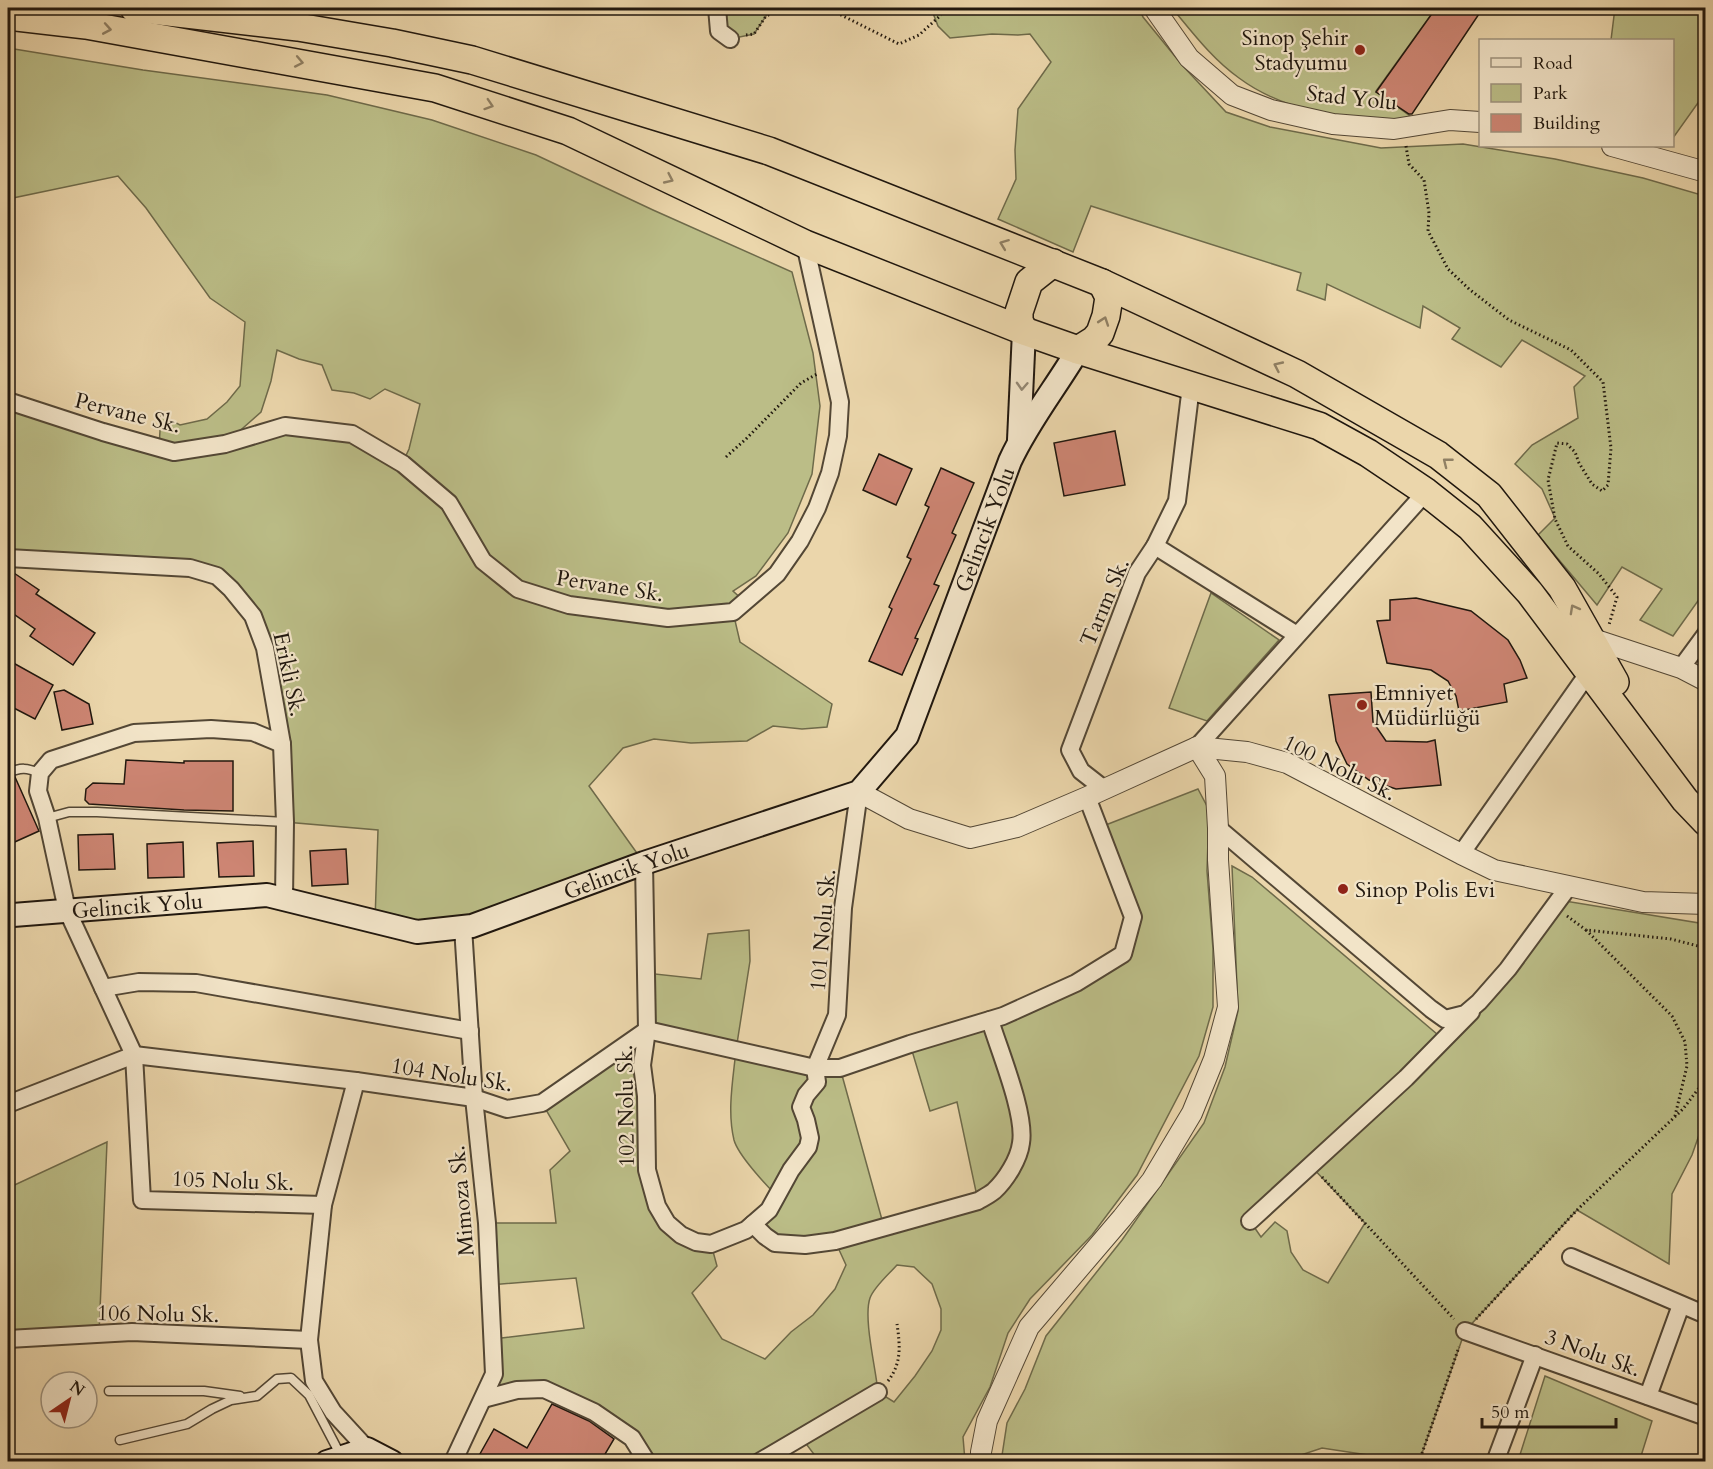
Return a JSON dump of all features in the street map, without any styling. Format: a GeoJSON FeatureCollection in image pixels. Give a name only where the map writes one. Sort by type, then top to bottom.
{"type":"FeatureCollection","features":[{"type":"Feature","properties":{"kind":"highway"},"geometry":{"type":"LineString","coordinates":[[134,8],[298,27],[472,60],[769,151],[1102,283],[1297,374],[1438,455],[1490,495],[1563,588],[1663,770]]}},
{"type":"Feature","properties":{"kind":"highway"},"geometry":{"type":"LineString","coordinates":[[8,16],[86,25],[435,88],[568,131],[805,244],[1024,331],[1319,426],[1368,453],[1426,492],[1470,528],[1530,593],[1685,800],[1706,822]]}},
{"type":"Feature","properties":{"kind":"highway"},"geometry":{"type":"LineString","coordinates":[[1024,331],[1018,312],[1029,282],[1053,263]]}},
{"type":"Feature","properties":{"kind":"highway"},"geometry":{"type":"LineString","coordinates":[[1078,350],[1094,340],[1100,333],[1109,297],[1102,283]]}},
{"type":"Feature","properties":{"kind":"main road"},"geometry":{"type":"LineString","coordinates":[[1019,442],[1024,331]]}},
{"type":"Feature","properties":{"kind":"main road"},"geometry":{"type":"LineString","coordinates":[[1019,442],[1078,350]]}},
{"type":"Feature","properties":{"kind":"main road","name":"Gelincik Yolu"},"geometry":{"type":"LineString","coordinates":[[8,917],[67,910],[267,895],[417,932],[472,926],[644,863],[859,792],[907,736],[1019,442]]}},
{"type":"Feature","properties":{"kind":"main road"},"geometry":{"type":"LineString","coordinates":[[331,1460],[368,1449],[392,1461]]}},
{"type":"Feature","properties":{"kind":"street"},"geometry":{"type":"LineString","coordinates":[[717,8],[719,31],[730,39]]}},
{"type":"Feature","properties":{"kind":"street","name":"Stad Yolu"},"geometry":{"type":"LineString","coordinates":[[1154,8],[1189,58],[1232,95],[1272,110],[1333,124],[1394,129],[1450,120],[1479,122]]}},
{"type":"Feature","properties":{"kind":"street"},"geometry":{"type":"LineString","coordinates":[[1616,147],[1706,172]]}},
{"type":"Feature","properties":{"kind":"street","name":"Pervane Sk."},"geometry":{"type":"LineString","coordinates":[[8,401],[174,452],[225,444],[285,426],[352,434],[403,464],[449,503],[483,561],[518,589],[569,605],[668,618],[733,612],[777,574],[800,541],[817,508],[830,473],[838,436],[840,402],[805,244]]}},
{"type":"Feature","properties":{"kind":"street","name":"Tarım Sk."},"geometry":{"type":"LineString","coordinates":[[1095,793],[1070,750],[1137,573],[1155,546],[1177,501],[1191,386]]}},
{"type":"Feature","properties":{"kind":"street"},"geometry":{"type":"LineString","coordinates":[[859,792],[909,819],[970,838],[1017,827],[1197,747],[1426,492]]}},
{"type":"Feature","properties":{"kind":"street"},"geometry":{"type":"LineString","coordinates":[[1155,546],[1297,635]]}},
{"type":"Feature","properties":{"kind":"street","name":"Erikli Sk."},"geometry":{"type":"LineString","coordinates":[[8,558],[190,568],[217,576],[246,607],[253,616],[265,648],[282,744],[285,822],[284,899]]}},
{"type":"Feature","properties":{"kind":"street"},"geometry":{"type":"LineString","coordinates":[[1681,668],[1706,634]]}},
{"type":"Feature","properties":{"kind":"street"},"geometry":{"type":"LineString","coordinates":[[1590,638],[1681,668],[1706,681]]}},
{"type":"Feature","properties":{"kind":"street"},"geometry":{"type":"LineString","coordinates":[[1461,854],[1589,672]]}},
{"type":"Feature","properties":{"kind":"street"},"geometry":{"type":"LineString","coordinates":[[8,1104],[134,1055],[67,910],[47,818],[38,791],[40,773],[51,759],[134,733],[211,729],[253,732],[282,744]]}},
{"type":"Feature","properties":{"kind":"street"},"geometry":{"type":"LineString","coordinates":[[981,1461],[987,1421],[1029,1327],[1152,1180],[1191,1113],[1214,1059],[1228,1007],[1215,776],[1197,747]]}},
{"type":"Feature","properties":{"kind":"street","name":"100 Nolu Sk."},"geometry":{"type":"LineString","coordinates":[[1197,747],[1247,752],[1287,763],[1494,870],[1643,902],[1706,904]]}},
{"type":"Feature","properties":{"kind":"street","name":"101 Nolu Sk."},"geometry":{"type":"LineString","coordinates":[[815,1068],[837,1015],[843,908],[859,792]]}},
{"type":"Feature","properties":{"kind":"street"},"geometry":{"type":"LineString","coordinates":[[644,863],[647,1030],[815,1068],[840,1068],[1004,1016],[1076,983],[1123,954],[1133,916],[1095,793]]}},
{"type":"Feature","properties":{"kind":"street"},"geometry":{"type":"LineString","coordinates":[[1218,828],[1445,1019],[1465,1014],[1479,1002]]}},
{"type":"Feature","properties":{"kind":"street"},"geometry":{"type":"LineString","coordinates":[[1250,1221],[1406,1078],[1479,1002],[1508,969],[1569,886]]}},
{"type":"Feature","properties":{"kind":"street","name":"Mimoza Sk."},"geometry":{"type":"LineString","coordinates":[[453,1461],[495,1374],[487,1223],[474,1098],[464,927]]}},
{"type":"Feature","properties":{"kind":"street"},"geometry":{"type":"LineString","coordinates":[[103,988],[139,982],[196,983],[470,1031]]}},
{"type":"Feature","properties":{"kind":"street"},"geometry":{"type":"LineString","coordinates":[[753,1224],[775,1244],[805,1245],[835,1241],[978,1201],[993,1191],[1005,1178],[1022,1142],[1020,1114],[990,1020]]}},
{"type":"Feature","properties":{"kind":"street","name":"102 Nolu Sk."},"geometry":{"type":"LineString","coordinates":[[647,1030],[642,1065],[646,1096],[647,1170],[657,1206],[667,1223],[681,1235],[696,1242],[711,1244],[746,1230],[769,1210],[791,1170],[808,1148],[810,1138],[801,1107],[806,1095],[817,1082],[815,1068]]}},
{"type":"Feature","properties":{"kind":"street","name":"104 Nolu Sk."},"geometry":{"type":"LineString","coordinates":[[134,1055],[356,1081],[474,1098],[507,1109],[542,1102],[647,1030]]}},
{"type":"Feature","properties":{"kind":"street","name":"105 Nolu Sk."},"geometry":{"type":"LineString","coordinates":[[134,1055],[142,1200],[323,1205]]}},
{"type":"Feature","properties":{"kind":"street"},"geometry":{"type":"LineString","coordinates":[[356,1081],[323,1205],[309,1340],[314,1381],[333,1413],[368,1449]]}},
{"type":"Feature","properties":{"kind":"street"},"geometry":{"type":"LineString","coordinates":[[1571,1257],[1706,1315]]}},
{"type":"Feature","properties":{"kind":"street"},"geometry":{"type":"LineString","coordinates":[[1648,1396],[1681,1305]]}},
{"type":"Feature","properties":{"kind":"street","name":"3 Nolu Sk."},"geometry":{"type":"LineString","coordinates":[[1465,1331],[1706,1417]]}},
{"type":"Feature","properties":{"kind":"street","name":"106 Nolu Sk."},"geometry":{"type":"LineString","coordinates":[[8,1339],[132,1332],[309,1340]]}},
{"type":"Feature","properties":{"kind":"street"},"geometry":{"type":"LineString","coordinates":[[1495,1461],[1535,1355]]}},
{"type":"Feature","properties":{"kind":"street"},"geometry":{"type":"LineString","coordinates":[[483,1399],[517,1390],[544,1389],[594,1412],[632,1438],[647,1461]]}},
{"type":"Feature","properties":{"kind":"street"},"geometry":{"type":"LineString","coordinates":[[759,1461],[878,1392]]}},
{"type":"Feature","properties":{"kind":"lane"},"geometry":{"type":"LineString","coordinates":[[8,773],[26,768],[40,773]]}},
{"type":"Feature","properties":{"kind":"lane"},"geometry":{"type":"LineString","coordinates":[[47,818],[69,812],[97,812],[285,822]]}},
{"type":"Feature","properties":{"kind":"lane"},"geometry":{"type":"LineString","coordinates":[[120,1440],[186,1424],[231,1400],[257,1396],[276,1379],[291,1378],[309,1395],[331,1460]]}},
{"type":"Feature","properties":{"kind":"lane"},"geometry":{"type":"LineString","coordinates":[[109,1391],[204,1391],[248,1398]]}},
{"type":"Feature","properties":{"kind":"path"},"geometry":{"type":"LineString","coordinates":[[730,39],[754,34],[765,16],[784,8]]}},
{"type":"Feature","properties":{"kind":"path"},"geometry":{"type":"LineString","coordinates":[[819,8],[839,14],[899,44],[919,35],[941,15]]}},
{"type":"Feature","properties":{"kind":"path"},"geometry":{"type":"LineString","coordinates":[[1407,127],[1410,138],[1406,147],[1409,164],[1424,180],[1429,213],[1428,231],[1448,269],[1469,289],[1509,320],[1571,350],[1604,382],[1611,448],[1608,485],[1602,490],[1592,484],[1575,452],[1567,444],[1557,443],[1548,480],[1555,519],[1569,546],[1599,574],[1617,597],[1609,625],[1590,638]]}},
{"type":"Feature","properties":{"kind":"path"},"geometry":{"type":"LineString","coordinates":[[726,457],[801,383],[832,367]]}},
{"type":"Feature","properties":{"kind":"path"},"geometry":{"type":"LineString","coordinates":[[1554,906],[1586,930],[1672,1016],[1685,1042],[1688,1066],[1675,1116]]}},
{"type":"Feature","properties":{"kind":"path"},"geometry":{"type":"LineString","coordinates":[[1586,930],[1671,939],[1706,948]]}},
{"type":"Feature","properties":{"kind":"path"},"geometry":{"type":"LineString","coordinates":[[1419,1461],[1465,1331],[1577,1210],[1683,1109],[1706,1076]]}},
{"type":"Feature","properties":{"kind":"path"},"geometry":{"type":"LineString","coordinates":[[1310,1164],[1465,1331]]}},
{"type":"Feature","properties":{"kind":"path"},"geometry":{"type":"LineString","coordinates":[[878,1392],[898,1366],[900,1347],[897,1324]]}},
{"type":"Feature","properties":{"kind":"green space"},"geometry":{"type":"Polygon","coordinates":[[[717,8],[768,8],[766,16],[754,34],[730,39],[717,8]]]}},
{"type":"Feature","properties":{"kind":"green space"},"geometry":{"type":"Polygon","coordinates":[[[931,8],[1139,8],[1143,17],[1182,65],[1226,112],[1270,127],[1381,148],[1463,144],[1555,159],[1643,178],[1705,196],[1705,591],[1673,636],[1640,620],[1662,589],[1622,567],[1597,605],[1538,535],[1555,518],[1542,489],[1515,464],[1532,445],[1578,418],[1574,387],[1585,376],[1522,340],[1501,367],[1452,339],[1460,328],[1423,306],[1420,328],[1327,284],[1325,300],[1297,290],[1301,273],[1091,206],[1073,252],[998,219],[1016,179],[1015,150],[1018,109],[1051,62],[1030,34],[992,34],[950,38],[938,26],[931,8]]]}},
{"type":"Feature","properties":{"kind":"green space"},"geometry":{"type":"Polygon","coordinates":[[[1172,8],[1436,8],[1376,91],[1410,116],[1403,125],[1339,117],[1297,107],[1257,90],[1220,63],[1172,8]]]}},
{"type":"Feature","properties":{"kind":"green space"},"geometry":{"type":"Polygon","coordinates":[[[1615,8],[1705,8],[1705,93],[1674,137],[1674,39],[1611,39],[1615,8]]]}},
{"type":"Feature","properties":{"kind":"green space"},"geometry":{"type":"Polygon","coordinates":[[[8,48],[143,70],[327,95],[432,120],[536,155],[792,272],[813,353],[820,406],[812,474],[788,533],[756,576],[733,591],[745,602],[733,612],[740,642],[832,704],[827,727],[802,729],[773,726],[747,741],[691,743],[654,739],[623,748],[589,786],[644,863],[472,926],[375,921],[378,830],[285,822],[265,648],[217,576],[8,558],[8,394],[159,447],[161,415],[180,425],[207,419],[227,402],[240,386],[245,322],[210,298],[146,208],[118,176],[8,199],[8,48]],[[277,350],[271,381],[261,412],[226,443],[285,426],[352,434],[402,464],[409,449],[420,404],[385,389],[370,399],[354,393],[332,390],[322,365],[277,350]]]}},
{"type":"Feature","properties":{"kind":"green space"},"geometry":{"type":"Polygon","coordinates":[[[1211,593],[1279,640],[1207,721],[1169,708],[1211,593]]]}},
{"type":"Feature","properties":{"kind":"green space"},"geometry":{"type":"Polygon","coordinates":[[[1198,789],[1209,810],[1207,871],[1213,949],[1213,1007],[1199,1056],[1137,1175],[1092,1235],[1030,1299],[1008,1333],[990,1387],[963,1437],[965,1461],[819,1461],[801,1437],[759,1461],[647,1461],[632,1438],[544,1389],[483,1399],[493,1339],[584,1328],[576,1278],[490,1285],[487,1223],[556,1223],[550,1170],[570,1151],[542,1103],[647,1030],[647,1170],[667,1223],[711,1244],[717,1266],[692,1293],[722,1339],[765,1359],[791,1332],[813,1315],[835,1289],[846,1265],[835,1241],[775,1243],[753,1224],[777,1196],[746,1161],[734,1140],[731,1107],[736,1050],[840,1068],[884,1227],[978,1201],[957,1102],[930,1111],[910,1044],[1003,1016],[1123,954],[1133,916],[1098,828],[1198,789]],[[897,1265],[875,1289],[868,1307],[878,1392],[894,1402],[932,1351],[941,1330],[941,1309],[932,1284],[914,1267],[897,1265]]]}},
{"type":"Feature","properties":{"kind":"green space"},"geometry":{"type":"Polygon","coordinates":[[[1232,866],[1252,877],[1444,1040],[1559,900],[1705,924],[1705,1118],[1692,1155],[1672,1194],[1669,1264],[1577,1210],[1465,1331],[1420,1459],[1368,1455],[1322,1448],[1280,1462],[1001,1462],[1007,1423],[1025,1389],[1046,1336],[1122,1240],[1204,1123],[1225,1067],[1238,1011],[1232,866]],[[1310,1165],[1250,1221],[1261,1237],[1275,1222],[1287,1231],[1291,1252],[1303,1270],[1328,1283],[1365,1223],[1310,1165]]]}},
{"type":"Feature","properties":{"kind":"green space"},"geometry":{"type":"Polygon","coordinates":[[[749,930],[750,961],[736,1050],[647,1030],[646,973],[701,979],[708,934],[749,930]]]}},
{"type":"Feature","properties":{"kind":"green space"},"geometry":{"type":"Polygon","coordinates":[[[107,1142],[99,1334],[8,1339],[8,1188],[107,1142]]]}},
{"type":"Feature","properties":{"kind":"green space"},"geometry":{"type":"Polygon","coordinates":[[[1545,1376],[1652,1421],[1641,1456],[1656,1461],[1518,1461],[1545,1376]]]}},
{"type":"Feature","properties":{"kind":"building"},"geometry":{"type":"Polygon","coordinates":[[[1436,8],[1483,8],[1412,114],[1409,114],[1376,92],[1436,8]]]}},
{"type":"Feature","properties":{"kind":"building"},"geometry":{"type":"Polygon","coordinates":[[[1115,431],[1125,485],[1064,496],[1054,443],[1115,431]]]}},
{"type":"Feature","properties":{"kind":"building"},"geometry":{"type":"Polygon","coordinates":[[[879,454],[912,469],[896,505],[863,490],[879,454]]]}},
{"type":"Feature","properties":{"kind":"building"},"geometry":{"type":"Polygon","coordinates":[[[941,468],[974,483],[952,533],[956,535],[934,584],[939,586],[915,638],[918,639],[902,675],[869,661],[892,609],[889,607],[911,559],[907,557],[929,507],[925,505],[941,468]]]}},
{"type":"Feature","properties":{"kind":"building"},"geometry":{"type":"Polygon","coordinates":[[[8,569],[39,590],[36,594],[95,633],[73,665],[30,636],[35,629],[8,610],[8,569]]]}},
{"type":"Feature","properties":{"kind":"building"},"geometry":{"type":"Polygon","coordinates":[[[1416,598],[1471,611],[1508,640],[1527,678],[1504,684],[1507,702],[1459,711],[1456,696],[1448,681],[1431,670],[1387,663],[1377,621],[1390,620],[1390,600],[1416,598]]]}},
{"type":"Feature","properties":{"kind":"building"},"geometry":{"type":"Polygon","coordinates":[[[8,660],[53,685],[35,719],[8,705],[8,660]]]}},
{"type":"Feature","properties":{"kind":"building"},"geometry":{"type":"Polygon","coordinates":[[[64,690],[89,704],[93,724],[62,730],[54,692],[64,690]]]}},
{"type":"Feature","properties":{"kind":"building"},"geometry":{"type":"Polygon","coordinates":[[[1371,692],[1373,722],[1386,741],[1427,742],[1435,740],[1441,785],[1396,789],[1369,780],[1347,764],[1336,741],[1329,695],[1371,692]]]}},
{"type":"Feature","properties":{"kind":"building"},"geometry":{"type":"Polygon","coordinates":[[[126,760],[184,763],[184,761],[233,761],[233,811],[89,804],[85,800],[86,789],[93,783],[124,784],[126,760]]]}},
{"type":"Feature","properties":{"kind":"building"},"geometry":{"type":"Polygon","coordinates":[[[15,777],[39,831],[8,845],[8,779],[15,777]]]}},
{"type":"Feature","properties":{"kind":"building"},"geometry":{"type":"Polygon","coordinates":[[[113,834],[115,869],[79,870],[78,835],[113,834]]]}},
{"type":"Feature","properties":{"kind":"building"},"geometry":{"type":"Polygon","coordinates":[[[253,841],[254,876],[219,877],[217,843],[253,841]]]}},
{"type":"Feature","properties":{"kind":"building"},"geometry":{"type":"Polygon","coordinates":[[[183,842],[184,877],[148,878],[147,844],[183,842]]]}},
{"type":"Feature","properties":{"kind":"building"},"geometry":{"type":"Polygon","coordinates":[[[346,849],[348,884],[312,886],[310,851],[346,849]]]}},
{"type":"Feature","properties":{"kind":"building"},"geometry":{"type":"Polygon","coordinates":[[[552,1404],[589,1421],[614,1439],[601,1461],[476,1461],[494,1429],[527,1448],[552,1404]]]}},
{"type":"Feature","properties":{"kind":"place","name":"Sinop Şehir Stadyumu"},"geometry":{"type":"Point","coordinates":[1360,50]}},
{"type":"Feature","properties":{"kind":"place","name":"Emniyet Müdürlüğü"},"geometry":{"type":"Point","coordinates":[1362,705]}},
{"type":"Feature","properties":{"kind":"place","name":"Sinop Polis Evi"},"geometry":{"type":"Point","coordinates":[1343,889]}}]}
